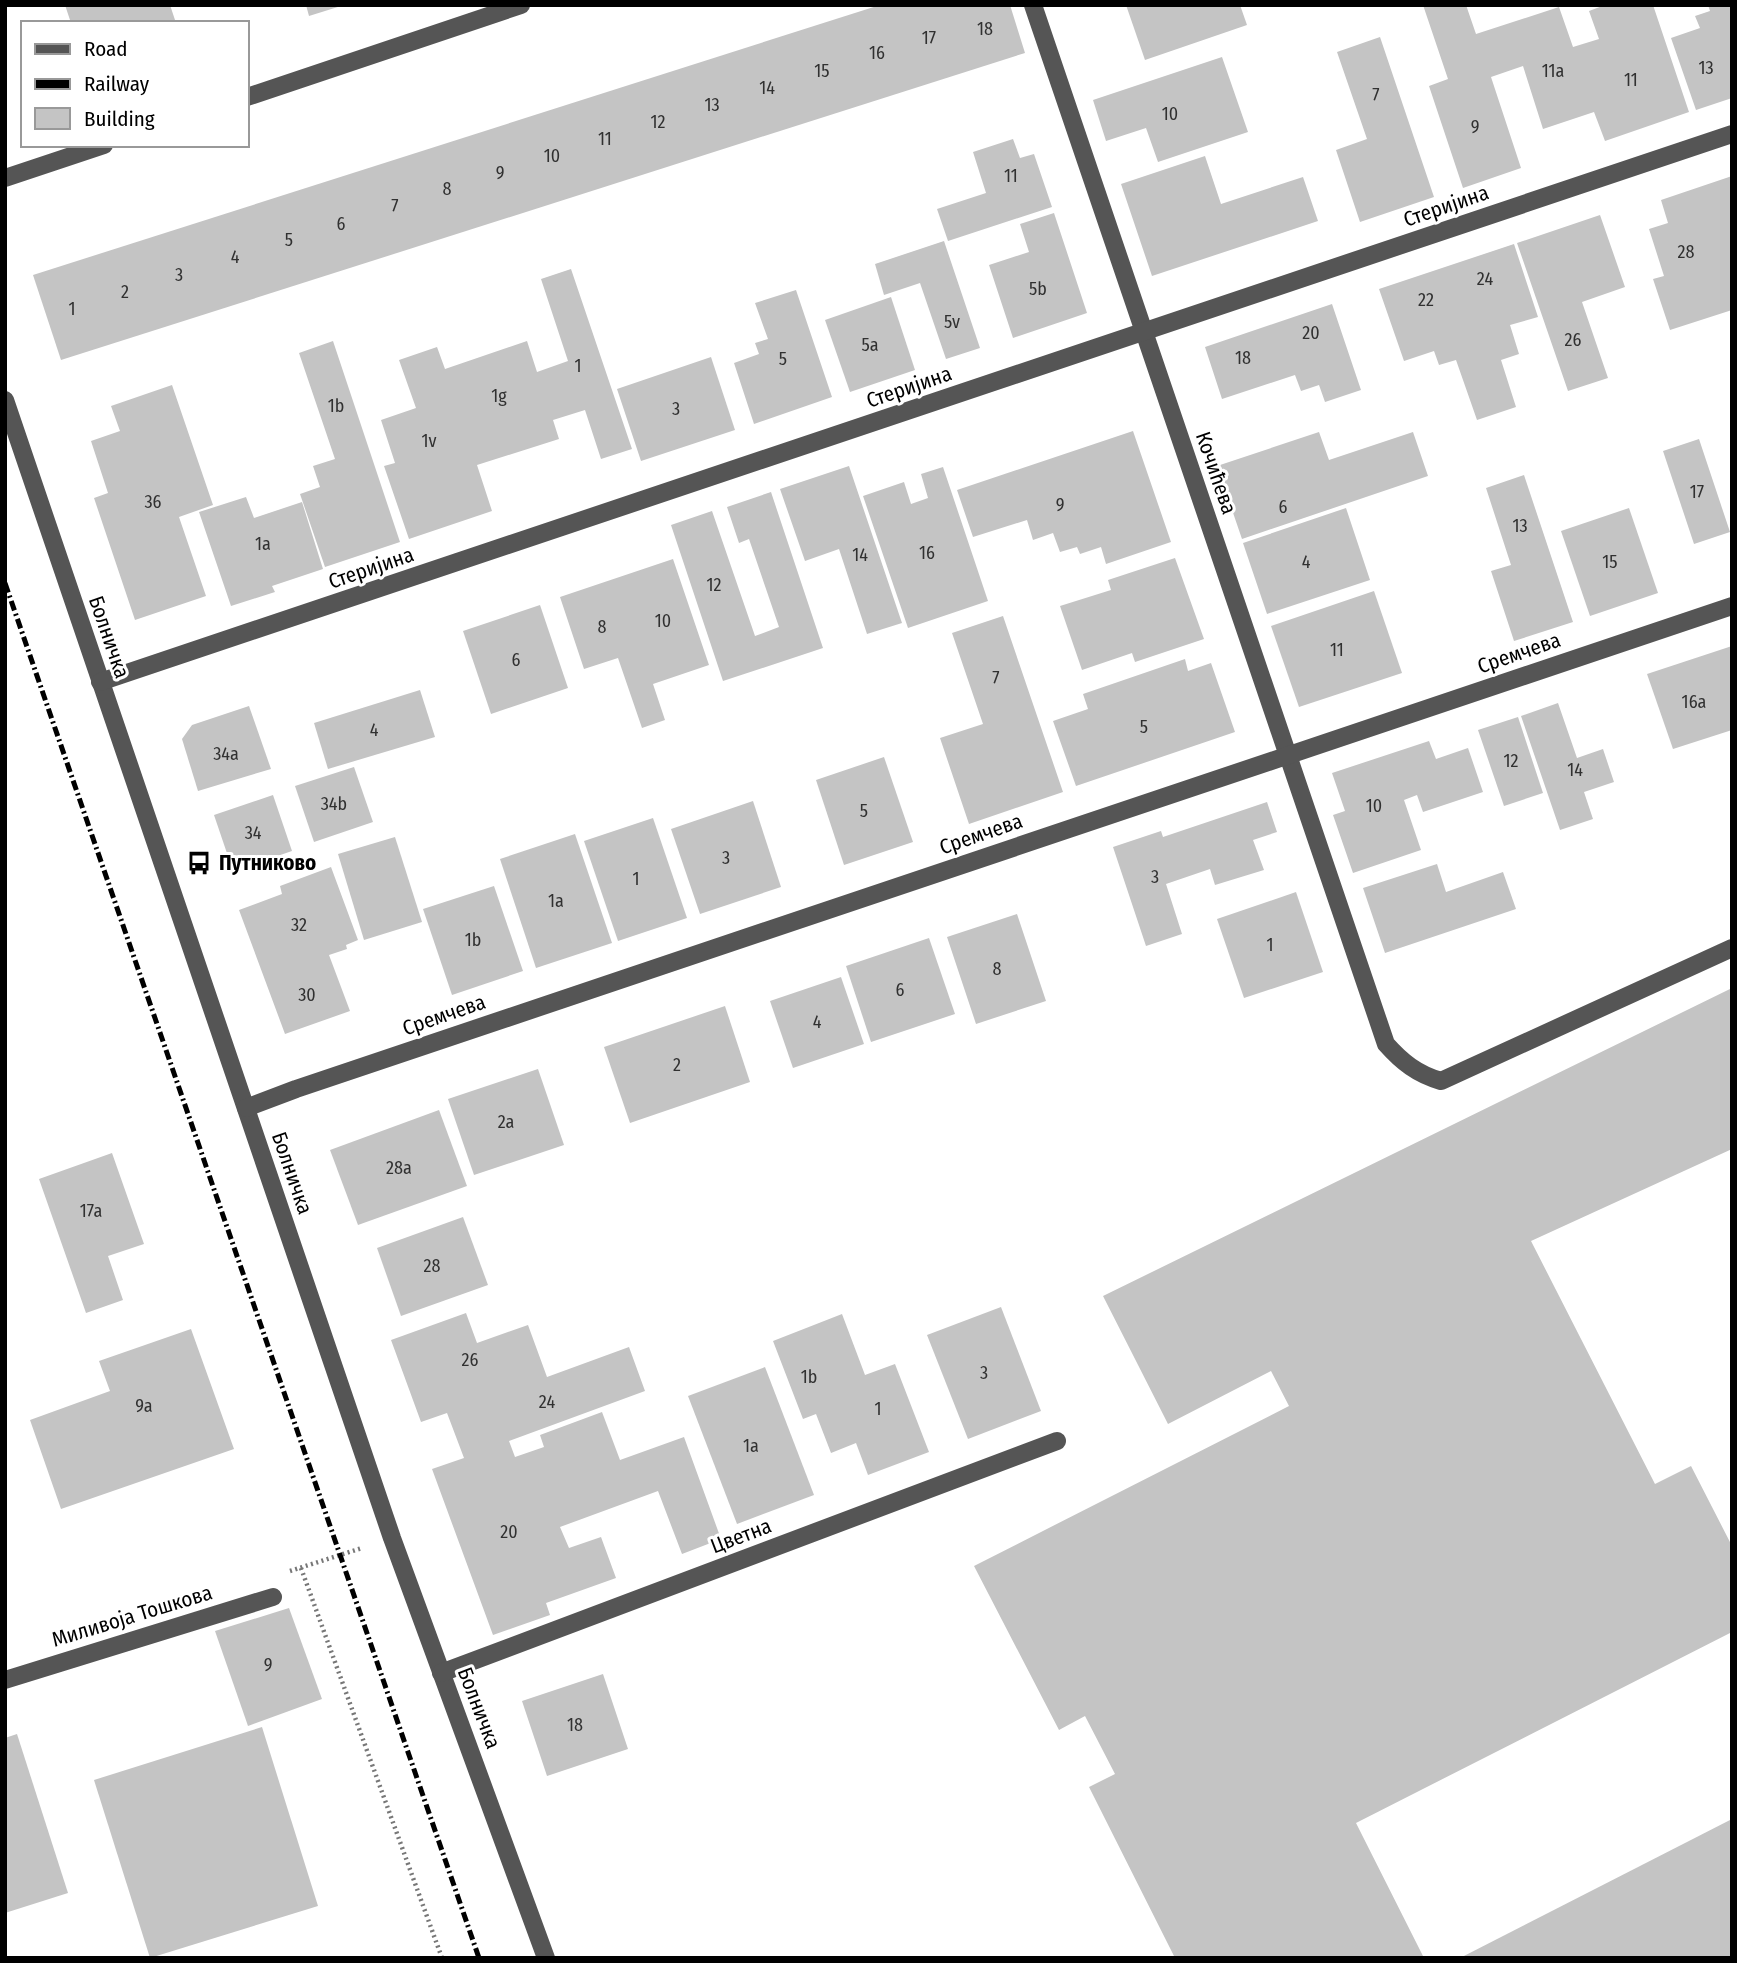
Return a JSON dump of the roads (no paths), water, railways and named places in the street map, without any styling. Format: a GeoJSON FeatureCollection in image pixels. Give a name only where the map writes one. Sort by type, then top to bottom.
{"type":"FeatureCollection","features":[{"type":"Feature","properties":{"kind":"street","name":"Кочићева"},"geometry":{"type":"LineString","coordinates":[[1033,5],[1386,1044],[1416,1072],[1441,1081],[1732,948]]}},
{"type":"Feature","properties":{"kind":"street"},"geometry":{"type":"LineString","coordinates":[[248,97],[513,7]]}},
{"type":"Feature","properties":{"kind":"street","name":"Стеријина"},"geometry":{"type":"LineString","coordinates":[[100,682],[1732,134]]}},
{"type":"Feature","properties":{"kind":"street"},"geometry":{"type":"LineString","coordinates":[[5,178],[98,147]]}},
{"type":"Feature","properties":{"kind":"street","name":"Болничка"},"geometry":{"type":"LineString","coordinates":[[5,400],[392,1538],[546,1958]]}},
{"type":"Feature","properties":{"kind":"street","name":"Сремчева"},"geometry":{"type":"LineString","coordinates":[[246,1108],[309,1084],[1732,606]]}},
{"type":"Feature","properties":{"kind":"street","name":"Цветна"},"geometry":{"type":"LineString","coordinates":[[441,1673],[1056,1441]]}},
{"type":"Feature","properties":{"kind":"street","name":"Миливоја Тошкова"},"geometry":{"type":"LineString","coordinates":[[5,1681],[273,1597]]}},
{"type":"Feature","properties":{"kind":"railway"},"geometry":{"type":"LineString","coordinates":[[5,583],[479,1958]]}},
{"type":"Feature","properties":{"kind":"place","name":"Путниково"},"geometry":{"type":"Point","coordinates":[199,863]}}]}
